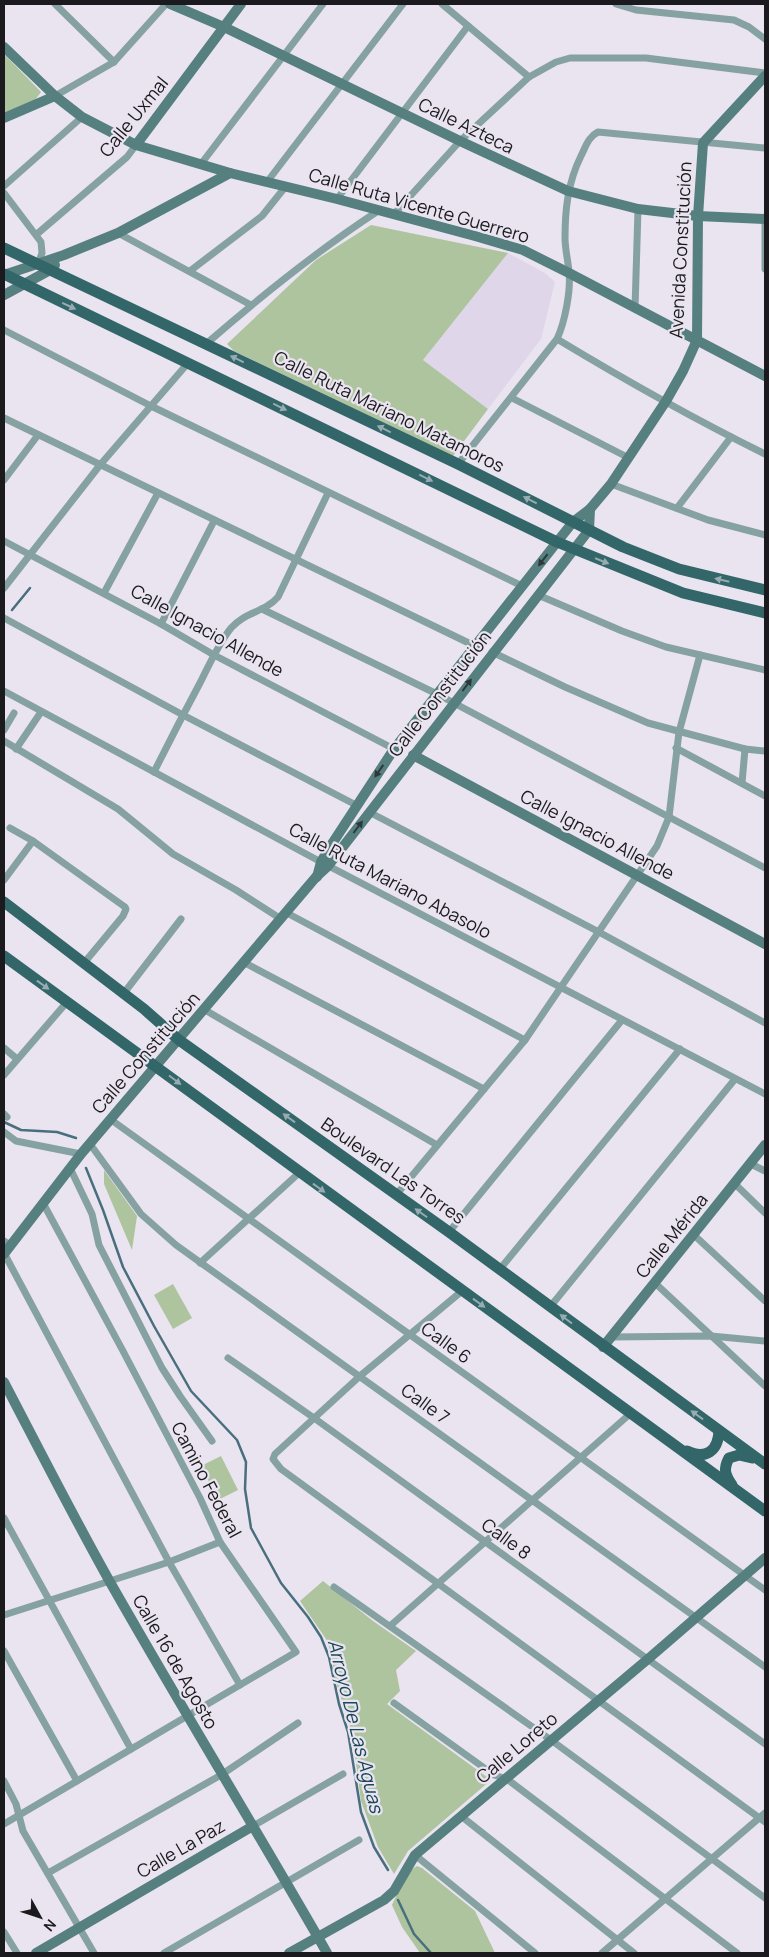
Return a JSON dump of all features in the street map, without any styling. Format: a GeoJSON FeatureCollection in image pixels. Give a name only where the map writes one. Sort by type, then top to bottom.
{"type":"FeatureCollection","features":[{"type":"Feature","properties":{"kind":"main road","name":"Calle Ruta Mariano Matamoros"},"geometry":{"type":"LineString","coordinates":[[4,248],[458,464],[588,530],[644,556],[679,570],[765,590]]}},
{"type":"Feature","properties":{"kind":"main road"},"geometry":{"type":"LineString","coordinates":[[4,275],[557,542],[683,593],[765,613]]}},
{"type":"Feature","properties":{"kind":"main road","name":"Boulevard Las Torres"},"geometry":{"type":"LineString","coordinates":[[4,902],[124,993],[179,1040],[449,1232],[603,1347],[763,1462]]}},
{"type":"Feature","properties":{"kind":"main road"},"geometry":{"type":"LineString","coordinates":[[4,956],[765,1511]]}},
{"type":"Feature","properties":{"kind":"main road"},"geometry":{"type":"LineString","coordinates":[[676,1446],[696,1454],[706,1453],[716,1446],[719,1431]]}},
{"type":"Feature","properties":{"kind":"main road"},"geometry":{"type":"LineString","coordinates":[[737,1490],[725,1472],[726,1463],[729,1458],[740,1454],[763,1462]]}},
{"type":"Feature","properties":{"kind":"street"},"geometry":{"type":"LineString","coordinates":[[55,4],[114,62]]}},
{"type":"Feature","properties":{"kind":"street"},"geometry":{"type":"LineString","coordinates":[[4,118],[55,96],[114,62],[166,4]]}},
{"type":"Feature","properties":{"kind":"street","name":"Calle Azteca"},"geometry":{"type":"LineString","coordinates":[[170,4],[224,26],[460,142],[568,191],[638,209],[698,216],[765,219]]}},
{"type":"Feature","properties":{"kind":"street","name":"Calle Uxmal"},"geometry":{"type":"LineString","coordinates":[[37,234],[127,157],[241,4]]}},
{"type":"Feature","properties":{"kind":"street"},"geometry":{"type":"LineString","coordinates":[[202,164],[323,4]]}},
{"type":"Feature","properties":{"kind":"street"},"geometry":{"type":"LineString","coordinates":[[267,182],[403,4]]}},
{"type":"Feature","properties":{"kind":"street"},"geometry":{"type":"LineString","coordinates":[[442,4],[529,77]]}},
{"type":"Feature","properties":{"kind":"street"},"geometry":{"type":"LineString","coordinates":[[616,4],[636,10],[734,20],[749,27],[765,39]]}},
{"type":"Feature","properties":{"kind":"street"},"geometry":{"type":"LineString","coordinates":[[337,199],[468,26]]}},
{"type":"Feature","properties":{"kind":"street","name":"Calle Ruta Vicente Guerrero"},"geometry":{"type":"LineString","coordinates":[[4,47],[55,96],[82,117],[136,145],[230,173],[337,199],[523,250],[765,376]]}},
{"type":"Feature","properties":{"kind":"street"},"geometry":{"type":"LineString","coordinates":[[394,214],[460,142],[529,77],[546,66],[570,58],[646,58],[765,74]]}},
{"type":"Feature","properties":{"kind":"street","name":"Avenida Constitución"},"geometry":{"type":"LineString","coordinates":[[573,522],[590,509],[629,458],[666,401],[683,371],[697,340],[698,216],[703,143],[765,74]]}},
{"type":"Feature","properties":{"kind":"street"},"geometry":{"type":"LineString","coordinates":[[4,186],[82,117]]}},
{"type":"Feature","properties":{"kind":"street"},"geometry":{"type":"LineString","coordinates":[[458,464],[512,398],[562,330],[569,273],[564,238],[568,191],[575,168],[590,138],[598,132],[765,148]]}},
{"type":"Feature","properties":{"kind":"street"},"geometry":{"type":"LineString","coordinates":[[4,275],[64,255],[118,232],[230,173]]}},
{"type":"Feature","properties":{"kind":"street"},"geometry":{"type":"LineString","coordinates":[[190,272],[262,216],[286,186]]}},
{"type":"Feature","properties":{"kind":"street"},"geometry":{"type":"LineString","coordinates":[[4,193],[37,234],[42,247],[38,264]]}},
{"type":"Feature","properties":{"kind":"street"},"geometry":{"type":"LineString","coordinates":[[635,309],[638,209]]}},
{"type":"Feature","properties":{"kind":"street"},"geometry":{"type":"LineString","coordinates":[[206,344],[251,305],[340,235],[378,211]]}},
{"type":"Feature","properties":{"kind":"street"},"geometry":{"type":"LineString","coordinates":[[765,219],[765,269]]}},
{"type":"Feature","properties":{"kind":"street"},"geometry":{"type":"LineString","coordinates":[[118,232],[251,305]]}},
{"type":"Feature","properties":{"kind":"street"},"geometry":{"type":"LineString","coordinates":[[4,295],[50,270],[64,255]]}},
{"type":"Feature","properties":{"kind":"street"},"geometry":{"type":"LineString","coordinates":[[4,330],[151,406],[522,586]]}},
{"type":"Feature","properties":{"kind":"street"},"geometry":{"type":"LineString","coordinates":[[557,339],[610,371],[765,454]]}},
{"type":"Feature","properties":{"kind":"street"},"geometry":{"type":"LineString","coordinates":[[4,588],[100,465],[188,363]]}},
{"type":"Feature","properties":{"kind":"street"},"geometry":{"type":"LineString","coordinates":[[512,398],[629,458]]}},
{"type":"Feature","properties":{"kind":"street"},"geometry":{"type":"LineString","coordinates":[[4,418],[475,646]]}},
{"type":"Feature","properties":{"kind":"street"},"geometry":{"type":"LineString","coordinates":[[4,480],[38,435]]}},
{"type":"Feature","properties":{"kind":"street"},"geometry":{"type":"LineString","coordinates":[[677,508],[731,437]]}},
{"type":"Feature","properties":{"kind":"street"},"geometry":{"type":"LineString","coordinates":[[611,484],[708,520],[765,535]]}},
{"type":"Feature","properties":{"kind":"street"},"geometry":{"type":"LineString","coordinates":[[104,593],[158,493]]}},
{"type":"Feature","properties":{"kind":"street"},"geometry":{"type":"LineString","coordinates":[[154,772],[214,655],[230,629],[250,612],[262,609],[278,597],[328,493]]}},
{"type":"Feature","properties":{"kind":"street"},"geometry":{"type":"LineString","coordinates":[[588,530],[590,509]]}},
{"type":"Feature","properties":{"kind":"street"},"geometry":{"type":"LineString","coordinates":[[161,624],[214,521]]}},
{"type":"Feature","properties":{"kind":"street","name":"Calle Constitución"},"geometry":{"type":"LineString","coordinates":[[5,1248],[110,1119],[316,878],[356,806],[394,749],[573,522]]}},
{"type":"Feature","properties":{"kind":"street","name":"Calle Constitución"},"geometry":{"type":"LineString","coordinates":[[324,864],[369,812],[588,530]]}},
{"type":"Feature","properties":{"kind":"street","name":"Calle Ignacio Allende"},"geometry":{"type":"LineString","coordinates":[[4,541],[104,593],[214,655],[394,749]]}},
{"type":"Feature","properties":{"kind":"street"},"geometry":{"type":"LineString","coordinates":[[538,595],[622,631],[666,647],[765,670]]}},
{"type":"Feature","properties":{"kind":"street"},"geometry":{"type":"LineString","coordinates":[[262,609],[454,703],[765,868]]}},
{"type":"Feature","properties":{"kind":"street"},"geometry":{"type":"LineString","coordinates":[[4,618],[356,806]]}},
{"type":"Feature","properties":{"kind":"street"},"geometry":{"type":"LineString","coordinates":[[492,652],[648,722],[745,749],[765,751]]}},
{"type":"Feature","properties":{"kind":"street"},"geometry":{"type":"LineString","coordinates":[[396,1195],[524,1040],[657,846],[669,817],[679,732],[700,655]]}},
{"type":"Feature","properties":{"kind":"street","name":"Calle Ruta Mariano Abasolo"},"geometry":{"type":"LineString","coordinates":[[4,691],[324,864],[765,1094]]}},
{"type":"Feature","properties":{"kind":"street"},"geometry":{"type":"LineString","coordinates":[[16,748],[41,712]]}},
{"type":"Feature","properties":{"kind":"street"},"geometry":{"type":"LineString","coordinates":[[4,730],[14,713]]}},
{"type":"Feature","properties":{"kind":"street"},"geometry":{"type":"LineString","coordinates":[[4,741],[118,809],[174,854],[236,890],[524,1040]]}},
{"type":"Feature","properties":{"kind":"street"},"geometry":{"type":"LineString","coordinates":[[676,748],[765,796]]}},
{"type":"Feature","properties":{"kind":"street"},"geometry":{"type":"LineString","coordinates":[[742,783],[745,749]]}},
{"type":"Feature","properties":{"kind":"street","name":"Calle Ignacio Allende"},"geometry":{"type":"LineString","coordinates":[[413,755],[765,944]]}},
{"type":"Feature","properties":{"kind":"street"},"geometry":{"type":"LineString","coordinates":[[369,812],[765,1023]]}},
{"type":"Feature","properties":{"kind":"street"},"geometry":{"type":"LineString","coordinates":[[10,828],[33,841],[125,907],[124,916],[84,963]]}},
{"type":"Feature","properties":{"kind":"street"},"geometry":{"type":"LineString","coordinates":[[4,880],[33,841]]}},
{"type":"Feature","properties":{"kind":"street"},"geometry":{"type":"LineString","coordinates":[[124,993],[180,919]]}},
{"type":"Feature","properties":{"kind":"street"},"geometry":{"type":"LineString","coordinates":[[245,963],[484,1089]]}},
{"type":"Feature","properties":{"kind":"street"},"geometry":{"type":"LineString","coordinates":[[4,1074],[67,1002]]}},
{"type":"Feature","properties":{"kind":"street"},"geometry":{"type":"LineString","coordinates":[[205,1010],[438,1145]]}},
{"type":"Feature","properties":{"kind":"street"},"geometry":{"type":"LineString","coordinates":[[449,1232],[622,1020]]}},
{"type":"Feature","properties":{"kind":"street"},"geometry":{"type":"LineString","coordinates":[[4,1048],[17,1059]]}},
{"type":"Feature","properties":{"kind":"street"},"geometry":{"type":"LineString","coordinates":[[500,1269],[680,1049]]}},
{"type":"Feature","properties":{"kind":"street"},"geometry":{"type":"LineString","coordinates":[[550,1307],[735,1079]]}},
{"type":"Feature","properties":{"kind":"street","name":"Calle 6"},"geometry":{"type":"LineString","coordinates":[[110,1119],[765,1590]]}},
{"type":"Feature","properties":{"kind":"street"},"geometry":{"type":"LineString","coordinates":[[4,1132],[16,1141],[81,1154]]}},
{"type":"Feature","properties":{"kind":"street","name":"Calle 7"},"geometry":{"type":"LineString","coordinates":[[90,1144],[141,1214],[165,1236],[200,1263],[533,1499],[765,1667]]}},
{"type":"Feature","properties":{"kind":"street","name":"Calle Mérida"},"geometry":{"type":"LineString","coordinates":[[603,1347],[752,1164],[765,1145]]}},
{"type":"Feature","properties":{"kind":"street"},"geometry":{"type":"LineString","coordinates":[[752,1164],[765,1171]]}},
{"type":"Feature","properties":{"kind":"street"},"geometry":{"type":"LineString","coordinates":[[70,1168],[92,1214],[99,1245],[162,1368],[212,1441]]}},
{"type":"Feature","properties":{"kind":"street"},"geometry":{"type":"LineString","coordinates":[[200,1263],[299,1173]]}},
{"type":"Feature","properties":{"kind":"street"},"geometry":{"type":"LineString","coordinates":[[735,1184],[765,1213]]}},
{"type":"Feature","properties":{"kind":"street","name":"Camino Federal"},"geometry":{"type":"LineString","coordinates":[[4,1824],[296,1652],[220,1542],[200,1498],[43,1203]]}},
{"type":"Feature","properties":{"kind":"street"},"geometry":{"type":"LineString","coordinates":[[694,1235],[765,1302]]}},
{"type":"Feature","properties":{"kind":"street"},"geometry":{"type":"LineString","coordinates":[[5,1248],[170,1562],[240,1685]]}},
{"type":"Feature","properties":{"kind":"street"},"geometry":{"type":"LineString","coordinates":[[655,1283],[765,1386]]}},
{"type":"Feature","properties":{"kind":"street"},"geometry":{"type":"LineString","coordinates":[[462,1291],[360,1376],[275,1454],[273,1460],[281,1469],[436,1583],[763,1817],[602,1953]]}},
{"type":"Feature","properties":{"kind":"street"},"geometry":{"type":"LineString","coordinates":[[611,1337],[711,1336],[765,1341]]}},
{"type":"Feature","properties":{"kind":"street","name":"Calle 8"},"geometry":{"type":"LineString","coordinates":[[228,1358],[765,1744]]}},
{"type":"Feature","properties":{"kind":"street","name":"Calle 16 de Agosto"},"geometry":{"type":"LineString","coordinates":[[4,1382],[109,1580],[221,1775],[327,1953]]}},
{"type":"Feature","properties":{"kind":"street"},"geometry":{"type":"LineString","coordinates":[[390,1626],[436,1583],[631,1413]]}},
{"type":"Feature","properties":{"kind":"street"},"geometry":{"type":"LineString","coordinates":[[4,1518],[131,1749]]}},
{"type":"Feature","properties":{"kind":"street"},"geometry":{"type":"LineString","coordinates":[[4,1615],[170,1562],[220,1542]]}},
{"type":"Feature","properties":{"kind":"street","name":"Calle Loreto"},"geometry":{"type":"LineString","coordinates":[[289,1953],[390,1896],[414,1855],[648,1660],[765,1558]]}},
{"type":"Feature","properties":{"kind":"street"},"geometry":{"type":"LineString","coordinates":[[334,1587],[551,1740],[765,1898]]}},
{"type":"Feature","properties":{"kind":"street"},"geometry":{"type":"LineString","coordinates":[[4,1651],[77,1781]]}},
{"type":"Feature","properties":{"kind":"street"},"geometry":{"type":"LineString","coordinates":[[394,1703],[494,1775],[507,1778],[737,1953]]}},
{"type":"Feature","properties":{"kind":"street"},"geometry":{"type":"LineString","coordinates":[[48,1873],[221,1775],[298,1723]]}},
{"type":"Feature","properties":{"kind":"street","name":"Calle La Paz"},"geometry":{"type":"LineString","coordinates":[[36,1953],[344,1774]]}},
{"type":"Feature","properties":{"kind":"street"},"geometry":{"type":"LineString","coordinates":[[4,1781],[14,1798],[24,1831],[94,1953]]}},
{"type":"Feature","properties":{"kind":"street"},"geometry":{"type":"LineString","coordinates":[[461,1816],[634,1953]]}},
{"type":"Feature","properties":{"kind":"street"},"geometry":{"type":"LineString","coordinates":[[164,1953],[359,1840]]}},
{"type":"Feature","properties":{"kind":"street"},"geometry":{"type":"LineString","coordinates":[[414,1855],[535,1953]]}},
{"type":"Feature","properties":{"kind":"street"},"geometry":{"type":"LineString","coordinates":[[4,1932],[17,1953]]}},
{"type":"Feature","properties":{"kind":"shaded area"},"geometry":{"type":"Polygon","coordinates":[[[508,253],[545,273],[555,282],[541,339],[488,409],[423,360],[508,253]]]}},
{"type":"Feature","properties":{"kind":"green space"},"geometry":{"type":"Polygon","coordinates":[[[4,54],[41,92],[35,100],[4,113],[4,54]]]}},
{"type":"Feature","properties":{"kind":"green space"},"geometry":{"type":"Polygon","coordinates":[[[371,225],[508,253],[423,360],[488,409],[453,456],[234,351],[227,344],[316,260],[371,225]]]}},
{"type":"Feature","properties":{"kind":"green space"},"geometry":{"type":"Polygon","coordinates":[[[104,1170],[137,1216],[132,1250],[104,1184],[104,1170]]]}},
{"type":"Feature","properties":{"kind":"green space"},"geometry":{"type":"Polygon","coordinates":[[[173,1284],[192,1318],[173,1329],[154,1295],[173,1284]]]}},
{"type":"Feature","properties":{"kind":"green space"},"geometry":{"type":"Polygon","coordinates":[[[221,1456],[238,1490],[218,1500],[201,1466],[221,1456]]]}},
{"type":"Feature","properties":{"kind":"green space"},"geometry":{"type":"Polygon","coordinates":[[[323,1581],[373,1621],[416,1651],[396,1670],[400,1691],[387,1704],[491,1780],[408,1851],[394,1874],[378,1847],[361,1801],[352,1732],[335,1679],[331,1652],[326,1639],[300,1601],[323,1581]]]}},
{"type":"Feature","properties":{"kind":"green space"},"geometry":{"type":"Polygon","coordinates":[[[417,1866],[475,1911],[495,1953],[420,1953],[402,1927],[392,1905],[406,1877],[417,1866]]]}},
{"type":"Feature","properties":{"kind":"waterway"},"geometry":{"type":"LineString","coordinates":[[12,610],[30,588]]}},
{"type":"Feature","properties":{"kind":"waterway","name":"Arroyo De Las Aguas"},"geometry":{"type":"LineString","coordinates":[[4,1122],[21,1130],[57,1132],[76,1138]]}},
{"type":"Feature","properties":{"kind":"waterway","name":"Arroyo De Las Aguas"},"geometry":{"type":"LineString","coordinates":[[86,1168],[123,1267],[154,1326],[191,1391],[237,1440],[246,1462],[245,1489],[251,1528],[281,1583],[321,1637],[329,1657],[339,1704],[348,1732],[361,1812],[374,1847],[388,1870]]}},
{"type":"Feature","properties":{"kind":"waterway","name":"Arroyo De Las Aguas"},"geometry":{"type":"LineString","coordinates":[[398,1900],[414,1934],[431,1953]]}}]}
